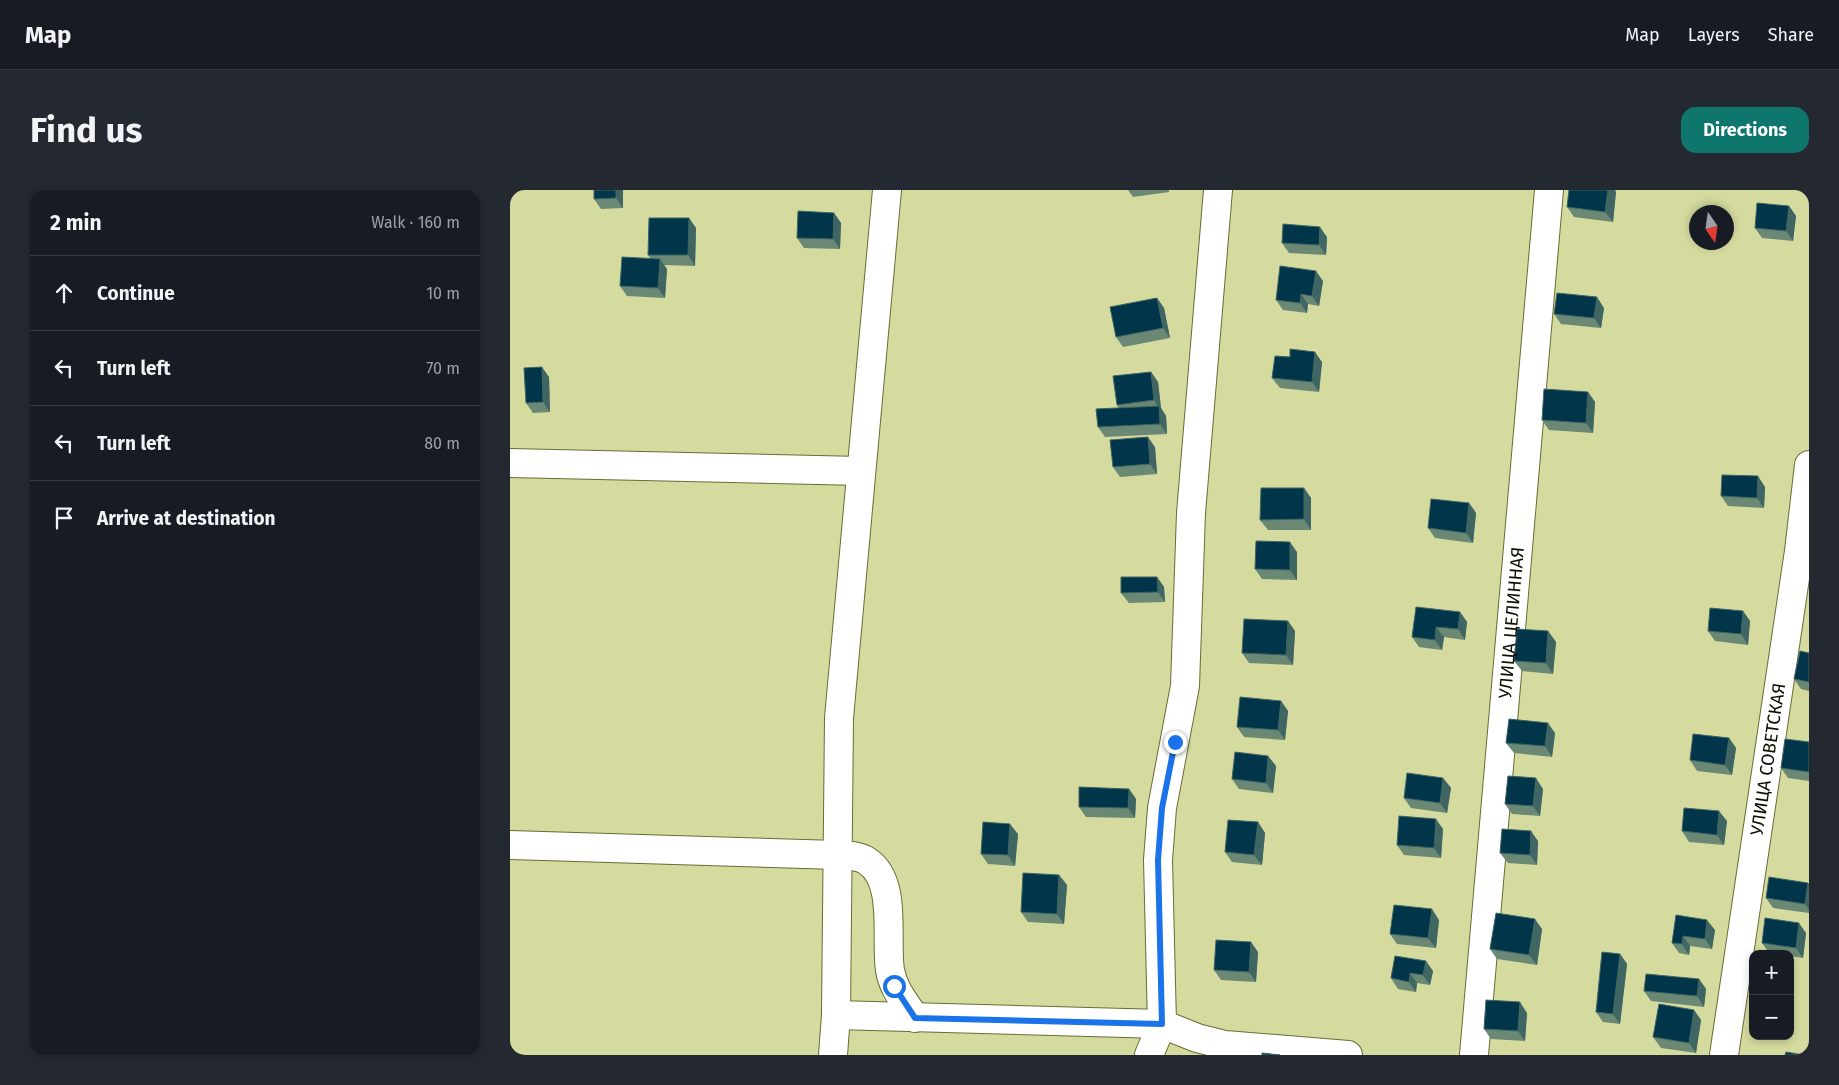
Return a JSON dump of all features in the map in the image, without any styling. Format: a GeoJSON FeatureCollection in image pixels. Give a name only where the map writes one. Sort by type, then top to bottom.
{"type":"FeatureCollection","features":[{"type":"Feature","properties":{"kind":"street"},"geometry":{"type":"LineString","coordinates":[[833,1055],[836,1015],[839,718],[887,190]]}},
{"type":"Feature","properties":{"kind":"street"},"geometry":{"type":"LineString","coordinates":[[1149,1055],[1162,1024],[1158,860],[1162,808],[1185,686],[1191,513],[1218,190]]}},
{"type":"Feature","properties":{"kind":"street","name":"УЛИЦА ЦЕЛИННАЯ"},"geometry":{"type":"LineString","coordinates":[[1474,1055],[1550,190]]}},
{"type":"Feature","properties":{"kind":"street"},"geometry":{"type":"LineString","coordinates":[[510,463],[862,471]]}},
{"type":"Feature","properties":{"kind":"street","name":"УЛИЦА СОВЕТСКАЯ"},"geometry":{"type":"LineString","coordinates":[[1724,1055],[1800,551],[1809,465]]}},
{"type":"Feature","properties":{"kind":"street"},"geometry":{"type":"LineString","coordinates":[[510,845],[838,855],[856,856],[868,861],[884,884],[887,896],[890,969],[894,986],[915,1018]]}},
{"type":"Feature","properties":{"kind":"street"},"geometry":{"type":"LineString","coordinates":[[836,1015],[1162,1024],[1197,1038],[1225,1045],[1348,1055]]}},
{"type":"Feature","properties":{"kind":"building"},"geometry":{"type":"Polygon","coordinates":[[[594,190],[616,190],[616,198],[594,199],[594,190]]]}},
{"type":"Feature","properties":{"kind":"building"},"geometry":{"type":"Polygon","coordinates":[[[1569,190],[1608,190],[1605,212],[1567,207],[1569,190]]]}},
{"type":"Feature","properties":{"kind":"building"},"geometry":{"type":"Polygon","coordinates":[[[1757,203],[1789,206],[1786,231],[1755,228],[1757,203]]]}},
{"type":"Feature","properties":{"kind":"building"},"geometry":{"type":"Polygon","coordinates":[[[798,211],[834,213],[833,239],[797,238],[798,211]]]}},
{"type":"Feature","properties":{"kind":"building"},"geometry":{"type":"Polygon","coordinates":[[[649,218],[689,218],[688,255],[648,255],[649,218]]]}},
{"type":"Feature","properties":{"kind":"building"},"geometry":{"type":"Polygon","coordinates":[[[1283,224],[1320,227],[1319,245],[1282,243],[1283,224]]]}},
{"type":"Feature","properties":{"kind":"building"},"geometry":{"type":"Polygon","coordinates":[[[622,257],[660,259],[658,288],[620,286],[622,257]]]}},
{"type":"Feature","properties":{"kind":"building"},"geometry":{"type":"Polygon","coordinates":[[[1280,266],[1316,271],[1312,296],[1301,294],[1300,303],[1276,300],[1280,266]]]}},
{"type":"Feature","properties":{"kind":"building"},"geometry":{"type":"Polygon","coordinates":[[[1557,293],[1597,297],[1594,318],[1554,314],[1557,293]]]}},
{"type":"Feature","properties":{"kind":"building"},"geometry":{"type":"Polygon","coordinates":[[[1157,298],[1163,328],[1116,337],[1110,307],[1157,298]]]}},
{"type":"Feature","properties":{"kind":"building"},"geometry":{"type":"Polygon","coordinates":[[[1290,349],[1315,352],[1312,382],[1272,378],[1275,356],[1290,357],[1290,349]]]}},
{"type":"Feature","properties":{"kind":"building"},"geometry":{"type":"Polygon","coordinates":[[[542,367],[543,402],[526,403],[524,368],[542,367]]]}},
{"type":"Feature","properties":{"kind":"building"},"geometry":{"type":"Polygon","coordinates":[[[1151,372],[1154,400],[1117,405],[1113,376],[1151,372]]]}},
{"type":"Feature","properties":{"kind":"building"},"geometry":{"type":"Polygon","coordinates":[[[1544,389],[1588,392],[1586,423],[1542,420],[1544,389]]]}},
{"type":"Feature","properties":{"kind":"building"},"geometry":{"type":"Polygon","coordinates":[[[1159,406],[1160,424],[1098,427],[1096,409],[1159,406]]]}},
{"type":"Feature","properties":{"kind":"building"},"geometry":{"type":"Polygon","coordinates":[[[1148,437],[1150,464],[1113,467],[1110,440],[1148,437]]]}},
{"type":"Feature","properties":{"kind":"building"},"geometry":{"type":"Polygon","coordinates":[[[1722,475],[1758,476],[1757,498],[1721,496],[1722,475]]]}},
{"type":"Feature","properties":{"kind":"building"},"geometry":{"type":"Polygon","coordinates":[[[1261,488],[1304,488],[1304,519],[1260,520],[1261,488]]]}},
{"type":"Feature","properties":{"kind":"building"},"geometry":{"type":"Polygon","coordinates":[[[1431,499],[1469,503],[1466,533],[1428,528],[1431,499]]]}},
{"type":"Feature","properties":{"kind":"building"},"geometry":{"type":"Polygon","coordinates":[[[1256,541],[1290,542],[1290,570],[1255,569],[1256,541]]]}},
{"type":"Feature","properties":{"kind":"building"},"geometry":{"type":"Polygon","coordinates":[[[1121,577],[1157,577],[1158,592],[1121,593],[1121,577]]]}},
{"type":"Feature","properties":{"kind":"building"},"geometry":{"type":"Polygon","coordinates":[[[1416,607],[1460,612],[1458,629],[1436,627],[1435,640],[1412,637],[1416,607]]]}},
{"type":"Feature","properties":{"kind":"building"},"geometry":{"type":"Polygon","coordinates":[[[1710,608],[1743,611],[1741,634],[1708,631],[1710,608]]]}},
{"type":"Feature","properties":{"kind":"building"},"geometry":{"type":"Polygon","coordinates":[[[1244,619],[1288,621],[1286,655],[1242,653],[1244,619]]]}},
{"type":"Feature","properties":{"kind":"building"},"geometry":{"type":"Polygon","coordinates":[[[1517,629],[1548,631],[1546,663],[1514,661],[1517,629]]]}},
{"type":"Feature","properties":{"kind":"building"},"geometry":{"type":"Polygon","coordinates":[[[1800,651],[1809,653],[1809,682],[1794,679],[1800,651]]]}},
{"type":"Feature","properties":{"kind":"building"},"geometry":{"type":"Polygon","coordinates":[[[1240,697],[1281,701],[1278,730],[1237,727],[1240,697]]]}},
{"type":"Feature","properties":{"kind":"building"},"geometry":{"type":"Polygon","coordinates":[[[1509,719],[1548,723],[1545,746],[1506,743],[1509,719]]]}},
{"type":"Feature","properties":{"kind":"building"},"geometry":{"type":"Polygon","coordinates":[[[1693,734],[1729,738],[1725,765],[1690,760],[1693,734]]]}},
{"type":"Feature","properties":{"kind":"building"},"geometry":{"type":"Polygon","coordinates":[[[1785,739],[1809,742],[1809,772],[1781,768],[1785,739]]]}},
{"type":"Feature","properties":{"kind":"building"},"geometry":{"type":"Polygon","coordinates":[[[1235,752],[1268,756],[1266,783],[1232,779],[1235,752]]]}},
{"type":"Feature","properties":{"kind":"building"},"geometry":{"type":"Polygon","coordinates":[[[1407,773],[1443,778],[1440,803],[1404,798],[1407,773]]]}},
{"type":"Feature","properties":{"kind":"building"},"geometry":{"type":"Polygon","coordinates":[[[1508,776],[1536,778],[1533,806],[1505,804],[1508,776]]]}},
{"type":"Feature","properties":{"kind":"building"},"geometry":{"type":"Polygon","coordinates":[[[1079,787],[1129,789],[1128,808],[1079,807],[1079,787]]]}},
{"type":"Feature","properties":{"kind":"building"},"geometry":{"type":"Polygon","coordinates":[[[1684,808],[1719,811],[1717,835],[1682,831],[1684,808]]]}},
{"type":"Feature","properties":{"kind":"building"},"geometry":{"type":"Polygon","coordinates":[[[1399,816],[1436,819],[1434,848],[1397,845],[1399,816]]]}},
{"type":"Feature","properties":{"kind":"building"},"geometry":{"type":"Polygon","coordinates":[[[1228,820],[1258,822],[1254,855],[1225,852],[1228,820]]]}},
{"type":"Feature","properties":{"kind":"building"},"geometry":{"type":"Polygon","coordinates":[[[983,822],[1010,824],[1008,855],[981,854],[983,822]]]}},
{"type":"Feature","properties":{"kind":"building"},"geometry":{"type":"Polygon","coordinates":[[[1502,829],[1531,831],[1530,855],[1500,853],[1502,829]]]}},
{"type":"Feature","properties":{"kind":"building"},"geometry":{"type":"Polygon","coordinates":[[[1023,873],[1059,875],[1057,914],[1021,912],[1023,873]]]}},
{"type":"Feature","properties":{"kind":"building"},"geometry":{"type":"Polygon","coordinates":[[[1769,877],[1808,883],[1805,904],[1766,898],[1769,877]]]}},
{"type":"Feature","properties":{"kind":"building"},"geometry":{"type":"Polygon","coordinates":[[[1394,905],[1432,909],[1428,938],[1390,934],[1394,905]]]}},
{"type":"Feature","properties":{"kind":"building"},"geometry":{"type":"Polygon","coordinates":[[[1496,913],[1535,919],[1529,955],[1490,949],[1496,913]]]}},
{"type":"Feature","properties":{"kind":"building"},"geometry":{"type":"Polygon","coordinates":[[[1676,915],[1707,920],[1705,939],[1683,936],[1682,944],[1672,943],[1676,915]]]}},
{"type":"Feature","properties":{"kind":"building"},"geometry":{"type":"Polygon","coordinates":[[[1765,918],[1799,923],[1796,948],[1762,943],[1765,918]]]}},
{"type":"Feature","properties":{"kind":"building"},"geometry":{"type":"Polygon","coordinates":[[[1216,940],[1251,942],[1249,972],[1214,970],[1216,940]]]}},
{"type":"Feature","properties":{"kind":"building"},"geometry":{"type":"Polygon","coordinates":[[[1602,952],[1620,954],[1613,1014],[1596,1012],[1602,952]]]}},
{"type":"Feature","properties":{"kind":"building"},"geometry":{"type":"Polygon","coordinates":[[[1395,956],[1426,961],[1423,975],[1410,973],[1409,982],[1391,978],[1395,956]]]}},
{"type":"Feature","properties":{"kind":"building"},"geometry":{"type":"Polygon","coordinates":[[[1646,974],[1699,979],[1697,996],[1644,991],[1646,974]]]}},
{"type":"Feature","properties":{"kind":"building"},"geometry":{"type":"Polygon","coordinates":[[[1486,1000],[1520,1002],[1518,1031],[1484,1029],[1486,1000]]]}},
{"type":"Feature","properties":{"kind":"building"},"geometry":{"type":"Polygon","coordinates":[[[1659,1004],[1694,1010],[1689,1043],[1653,1037],[1659,1004]]]}},
{"type":"Feature","properties":{"kind":"building"},"geometry":{"type":"Polygon","coordinates":[[[1786,1052],[1804,1055],[1785,1055],[1786,1052]]]}},
{"type":"Feature","properties":{"kind":"building"},"geometry":{"type":"Polygon","coordinates":[[[1262,1053],[1280,1055],[1262,1055],[1262,1053]]]}},
{"type":"Feature","properties":{"kind":"route"},"geometry":{"type":"LineString","coordinates":[[894,986],[915,1018],[1162,1024],[1158,860],[1162,808],[1175,742]]}}]}
